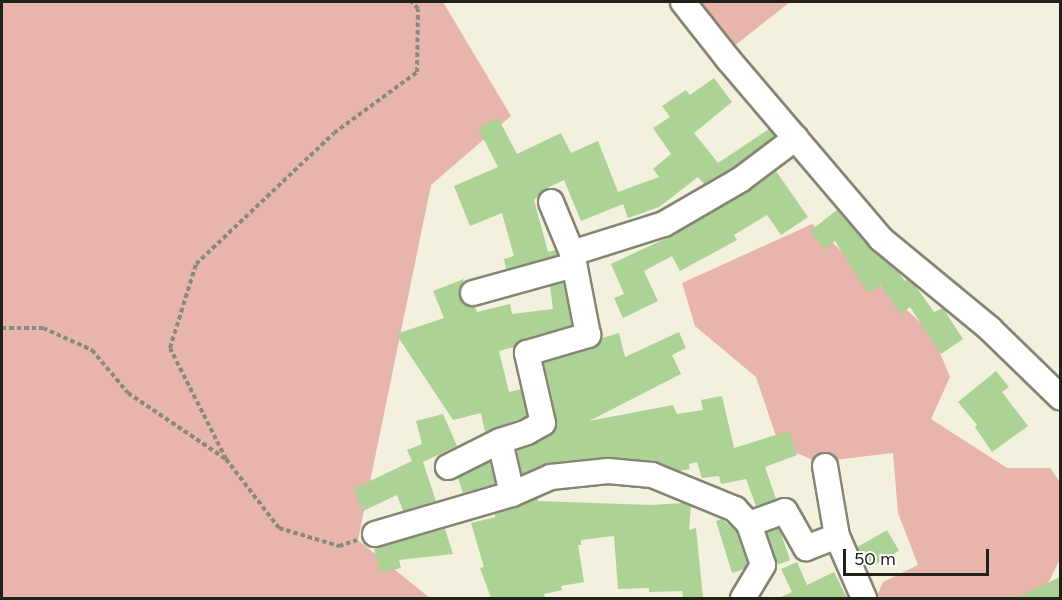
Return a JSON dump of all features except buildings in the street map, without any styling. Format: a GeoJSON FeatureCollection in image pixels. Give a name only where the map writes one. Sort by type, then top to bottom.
{"type":"FeatureCollection","features":[{"type":"Feature","properties":{"kind":"street"},"geometry":{"type":"LineString","coordinates":[[683,2],[728,59],[881,239],[990,329],[1060,397]]}},
{"type":"Feature","properties":{"kind":"street"},"geometry":{"type":"LineString","coordinates":[[473,293],[573,259],[664,224],[740,180],[796,138]]}},
{"type":"Feature","properties":{"kind":"street"},"geometry":{"type":"LineString","coordinates":[[448,467],[543,423],[527,353],[588,335],[573,259],[551,202]]}},
{"type":"Feature","properties":{"kind":"street"},"geometry":{"type":"LineString","coordinates":[[500,441],[512,494]]}},
{"type":"Feature","properties":{"kind":"street"},"geometry":{"type":"LineString","coordinates":[[825,466],[837,536],[862,598]]}},
{"type":"Feature","properties":{"kind":"street"},"geometry":{"type":"LineString","coordinates":[[375,534],[512,494],[551,477],[608,471],[652,475],[735,509],[749,524],[763,565],[743,598]]}},
{"type":"Feature","properties":{"kind":"street"},"geometry":{"type":"LineString","coordinates":[[749,524],[785,510],[806,548],[837,536]]}},
{"type":"Feature","properties":{"kind":"path"},"geometry":{"type":"LineString","coordinates":[[375,534],[339,546],[279,528],[226,459],[170,348],[196,264],[334,133],[417,72],[418,9],[412,2]]}},
{"type":"Feature","properties":{"kind":"path"},"geometry":{"type":"LineString","coordinates":[[2,328],[43,328],[92,350],[128,393],[226,459]]}},
{"type":"Feature","properties":{"kind":"shaded area"},"geometry":{"type":"Polygon","coordinates":[[[2,2],[443,2],[511,116],[431,185],[358,540],[430,598],[2,598],[2,2]]]}},
{"type":"Feature","properties":{"kind":"shaded area"},"geometry":{"type":"Polygon","coordinates":[[[687,2],[790,2],[724,54],[687,2]]]}},
{"type":"Feature","properties":{"kind":"shaded area"},"geometry":{"type":"Polygon","coordinates":[[[812,224],[932,333],[950,377],[931,419],[1007,468],[1050,468],[1060,482],[1060,559],[1041,598],[876,598],[883,582],[918,565],[898,513],[893,453],[817,462],[779,445],[756,377],[695,326],[682,283],[812,224]]]}}]}
